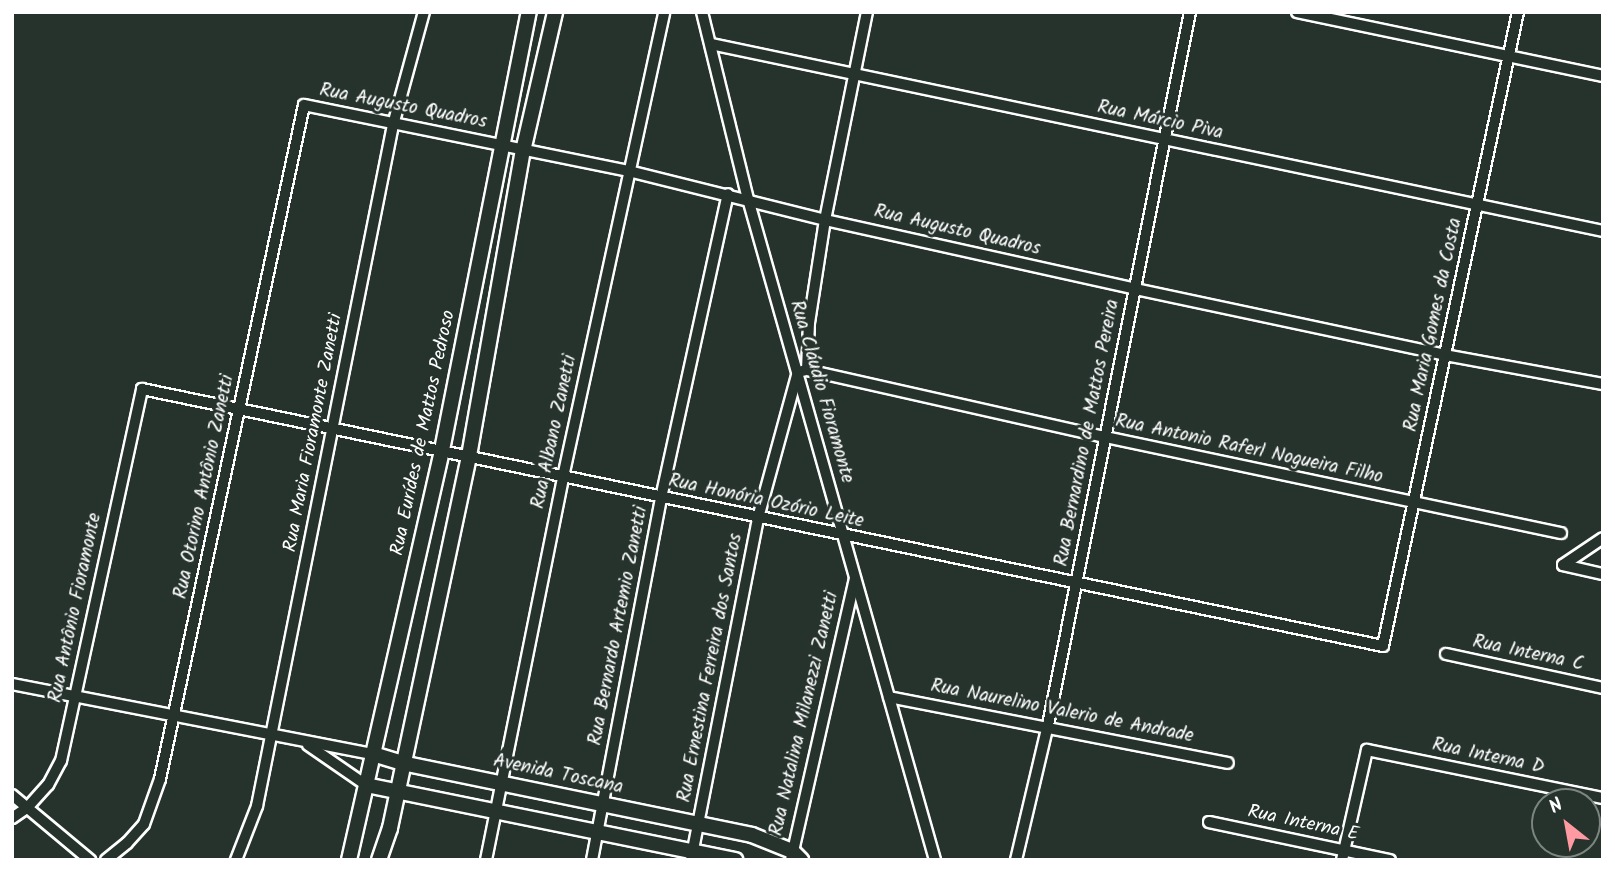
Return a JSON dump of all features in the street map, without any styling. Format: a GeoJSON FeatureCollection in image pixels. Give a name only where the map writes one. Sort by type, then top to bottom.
{"type":"FeatureCollection","features":[{"type":"Feature","properties":{"kind":"street","name":"Rua Maria Fioramonte Zanetti"},"geometry":{"type":"LineString","coordinates":[[236,860],[257,806],[393,125],[424,12]]}},
{"type":"Feature","properties":{"kind":"street","name":"Rua Eurídes de Mattos Pedroso"},"geometry":{"type":"LineString","coordinates":[[349,860],[442,450],[529,12]]}},
{"type":"Feature","properties":{"kind":"street"},"geometry":{"type":"LineString","coordinates":[[379,860],[390,828],[469,456],[523,150],[555,12]]}},
{"type":"Feature","properties":{"kind":"street","name":"Rua Albano Zanetti"},"geometry":{"type":"LineString","coordinates":[[486,860],[563,477],[664,12]]}},
{"type":"Feature","properties":{"kind":"street","name":"Rua Cláudio Fioramonte"},"geometry":{"type":"LineString","coordinates":[[702,12],[748,199],[802,371],[855,577],[934,858]]}},
{"type":"Feature","properties":{"kind":"street"},"geometry":{"type":"LineString","coordinates":[[802,371],[825,220],[867,12]]}},
{"type":"Feature","properties":{"kind":"street","name":"Rua Bernardino de Mattos Pereira"},"geometry":{"type":"LineString","coordinates":[[1016,860],[1048,725],[1190,12]]}},
{"type":"Feature","properties":{"kind":"street"},"geometry":{"type":"LineString","coordinates":[[1297,12],[1603,76]]}},
{"type":"Feature","properties":{"kind":"street","name":"Rua Maria Gomes da Costa"},"geometry":{"type":"LineString","coordinates":[[1383,646],[1518,12]]}},
{"type":"Feature","properties":{"kind":"street","name":"Rua Márcio Piva"},"geometry":{"type":"LineString","coordinates":[[711,44],[1603,231]]}},
{"type":"Feature","properties":{"kind":"street","name":"Rua Augusto Quadros"},"geometry":{"type":"LineString","coordinates":[[304,105],[629,171],[825,220],[1135,289],[1445,355],[1603,384]]}},
{"type":"Feature","properties":{"kind":"street","name":"Rua Otorino Antônio Zanetti"},"geometry":{"type":"LineString","coordinates":[[106,860],[127,843],[144,824],[151,808],[304,105]]}},
{"type":"Feature","properties":{"kind":"street","name":"Rua Bernardo Artemio Zanetti"},"geometry":{"type":"LineString","coordinates":[[592,860],[661,498],[728,194]]}},
{"type":"Feature","properties":{"kind":"street","name":"Rua Antonio Raferl Nogueira Filho"},"geometry":{"type":"LineString","coordinates":[[802,371],[1105,438],[1561,533]]}},
{"type":"Feature","properties":{"kind":"street","name":"Rua Ernestina Ferreira dos Santos"},"geometry":{"type":"LineString","coordinates":[[692,855],[758,518],[802,371]]}},
{"type":"Feature","properties":{"kind":"street","name":"Rua Honória Ozório Leite"},"geometry":{"type":"LineString","coordinates":[[142,389],[1383,646]]}},
{"type":"Feature","properties":{"kind":"street","name":"Rua Antônio Fioramonte"},"geometry":{"type":"LineString","coordinates":[[12,818],[48,785],[61,761],[142,389]]}},
{"type":"Feature","properties":{"kind":"street"},"geometry":{"type":"LineString","coordinates":[[1603,538],[1563,565],[1603,574]]}},
{"type":"Feature","properties":{"kind":"street","name":"Rua Natalina Milanezzi Zanetti"},"geometry":{"type":"LineString","coordinates":[[795,857],[855,577]]}},
{"type":"Feature","properties":{"kind":"street","name":"Rua Interna C"},"geometry":{"type":"LineString","coordinates":[[1446,654],[1603,688]]}},
{"type":"Feature","properties":{"kind":"street","name":"Avenida Toscana"},"geometry":{"type":"LineString","coordinates":[[12,684],[373,754],[402,763],[752,835],[795,857]]}},
{"type":"Feature","properties":{"kind":"street","name":"Rua Naurelino Valerio de Andrade"},"geometry":{"type":"LineString","coordinates":[[889,697],[1048,725],[1228,763]]}},
{"type":"Feature","properties":{"kind":"street","name":"Avenida Toscana"},"geometry":{"type":"LineString","coordinates":[[303,741],[366,785],[598,831],[692,855],[735,860]]}},
{"type":"Feature","properties":{"kind":"street","name":"Rua Interna D"},"geometry":{"type":"LineString","coordinates":[[1343,855],[1367,750],[1603,798]]}},
{"type":"Feature","properties":{"kind":"street"},"geometry":{"type":"LineString","coordinates":[[12,795],[90,860]]}},
{"type":"Feature","properties":{"kind":"street","name":"Rua Interna E"},"geometry":{"type":"LineString","coordinates":[[1209,822],[1343,855],[1390,860]]}},
{"type":"Feature","properties":{"kind":"street"},"geometry":{"type":"LineString","coordinates":[[934,858],[948,860]]}}]}
